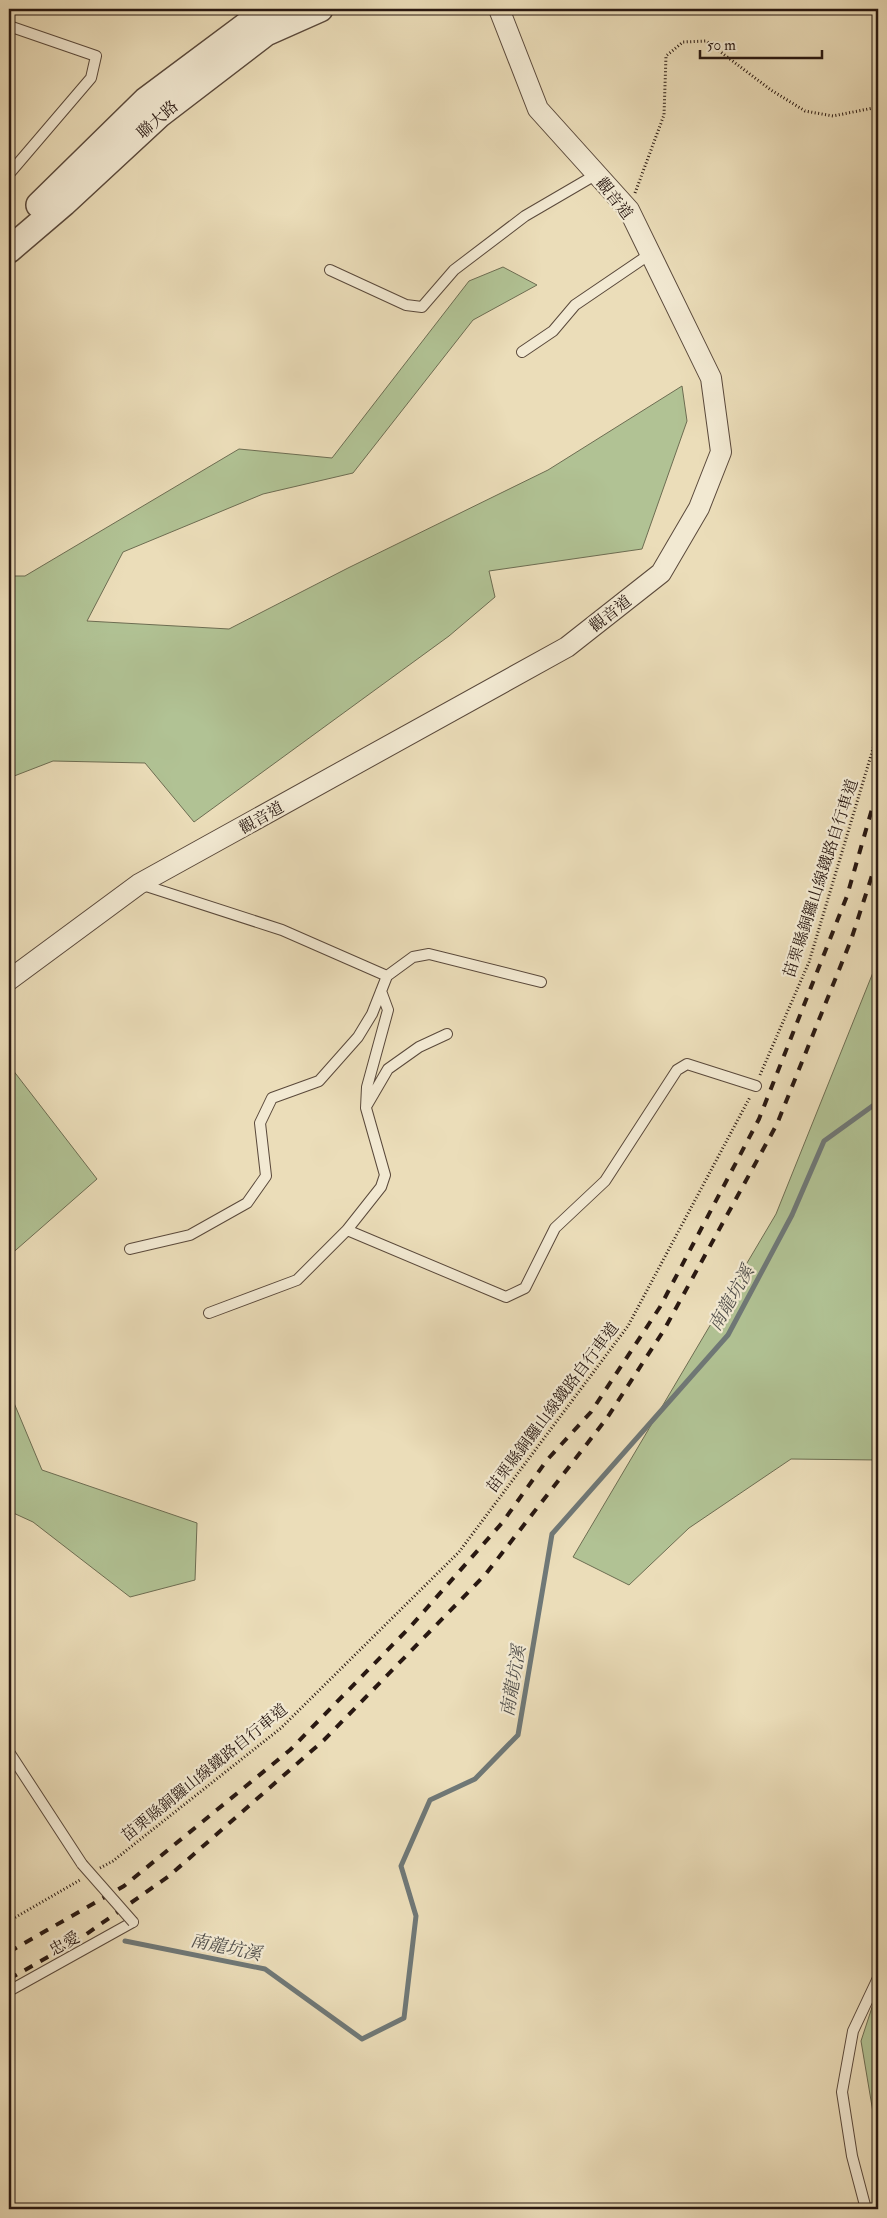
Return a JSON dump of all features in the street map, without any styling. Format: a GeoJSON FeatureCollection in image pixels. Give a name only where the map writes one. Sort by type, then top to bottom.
{"type":"FeatureCollection","features":[{"type":"Feature","properties":{"kind":"street","name":"聯大路"},"geometry":{"type":"LineString","coordinates":[[9,228],[32,211],[153,107],[271,15],[320,9]]}},
{"type":"Feature","properties":{"kind":"street","name":"觀音道"},"geometry":{"type":"LineString","coordinates":[[9,980],[140,884],[567,647],[661,573],[700,508],[722,452],[711,378],[629,210],[538,109],[499,9]]}},
{"type":"Feature","properties":{"kind":"street","name":"聯大路"},"geometry":{"type":"LineString","coordinates":[[9,250],[64,204],[153,107]]}},
{"type":"Feature","properties":{"kind":"lane"},"geometry":{"type":"LineString","coordinates":[[9,26],[96,56],[90,78],[9,174]]}},
{"type":"Feature","properties":{"kind":"lane"},"geometry":{"type":"LineString","coordinates":[[330,270],[406,305],[422,307],[454,270],[489,243],[525,216],[597,174]]}},
{"type":"Feature","properties":{"kind":"lane"},"geometry":{"type":"LineString","coordinates":[[522,352],[553,331],[575,304],[650,254]]}},
{"type":"Feature","properties":{"kind":"lane"},"geometry":{"type":"LineString","coordinates":[[140,884],[282,930],[387,976]]}},
{"type":"Feature","properties":{"kind":"lane"},"geometry":{"type":"LineString","coordinates":[[130,1249],[190,1235],[247,1203],[266,1176],[260,1123],[272,1098],[319,1081],[358,1037],[372,1014],[387,976],[413,957],[429,954],[542,982]]}},
{"type":"Feature","properties":{"kind":"lane"},"geometry":{"type":"LineString","coordinates":[[209,1313],[297,1280],[347,1230],[381,1188],[386,1175],[366,1108],[367,1087],[388,1010],[381,991]]}},
{"type":"Feature","properties":{"kind":"lane"},"geometry":{"type":"LineString","coordinates":[[366,1108],[388,1068],[419,1047],[447,1034]]}},
{"type":"Feature","properties":{"kind":"lane"},"geometry":{"type":"LineString","coordinates":[[347,1230],[506,1298],[525,1288],[555,1228],[605,1181],[677,1070],[687,1064],[756,1086]]}},
{"type":"Feature","properties":{"kind":"lane","name":"忠愛"},"geometry":{"type":"LineString","coordinates":[[9,1752],[82,1864],[133,1922],[9,1991]]}},
{"type":"Feature","properties":{"kind":"lane"},"geometry":{"type":"LineString","coordinates":[[866,2209],[852,2156],[842,2092],[853,2031],[878,1978]]}},
{"type":"Feature","properties":{"kind":"path"},"geometry":{"type":"LineString","coordinates":[[629,210],[664,115],[666,56],[683,42],[706,41],[771,90],[805,111],[833,116],[878,107]]}},
{"type":"Feature","properties":{"kind":"path","name":"苗栗縣銅鑼山線鐵路自行車道"},"geometry":{"type":"LineString","coordinates":[[97,1870],[113,1861],[281,1728],[459,1552],[628,1326],[756,1086],[809,962],[878,732]]}},
{"type":"Feature","properties":{"kind":"path"},"geometry":{"type":"LineString","coordinates":[[9,1921],[81,1879]]}},
{"type":"Feature","properties":{"kind":"green space"},"geometry":{"type":"Polygon","coordinates":[[[503,267],[537,285],[473,320],[353,473],[263,494],[123,552],[87,621],[229,629],[348,568],[548,470],[682,386],[687,421],[642,549],[489,571],[495,597],[449,636],[194,822],[145,763],[53,761],[9,778],[9,576],[25,576],[239,449],[332,458],[469,281],[503,267]]]}},
{"type":"Feature","properties":{"kind":"green space"},"geometry":{"type":"Polygon","coordinates":[[[878,960],[878,1460],[791,1459],[689,1528],[629,1585],[573,1557],[776,1214],[878,960]]]}},
{"type":"Feature","properties":{"kind":"green space"},"geometry":{"type":"Polygon","coordinates":[[[9,1065],[97,1179],[9,1256],[9,1065]]]}},
{"type":"Feature","properties":{"kind":"green space"},"geometry":{"type":"Polygon","coordinates":[[[9,1391],[42,1470],[197,1523],[195,1580],[130,1597],[33,1522],[9,1511],[9,1391]]]}},
{"type":"Feature","properties":{"kind":"green space"},"geometry":{"type":"Polygon","coordinates":[[[878,1989],[878,2142],[861,2041],[878,1989]]]}},
{"type":"Feature","properties":{"kind":"waterway","name":"南龍坑溪"},"geometry":{"type":"LineString","coordinates":[[125,1941],[265,1969],[362,2039],[404,2018],[416,1916],[401,1866],[430,1800],[475,1779],[518,1735],[552,1534],[728,1335],[792,1215],[824,1141],[878,1102]]}},
{"type":"Feature","properties":{"kind":"railway"},"geometry":{"type":"LineString","coordinates":[[9,1952],[124,1886],[290,1750],[411,1626],[502,1523],[547,1460],[591,1412],[660,1307],[759,1119],[847,896],[878,788]]}},
{"type":"Feature","properties":{"kind":"railway"},"geometry":{"type":"LineString","coordinates":[[9,1979],[78,1940],[169,1876],[324,1740],[485,1575],[607,1418],[664,1330],[777,1124],[851,940],[878,857]]}}]}
